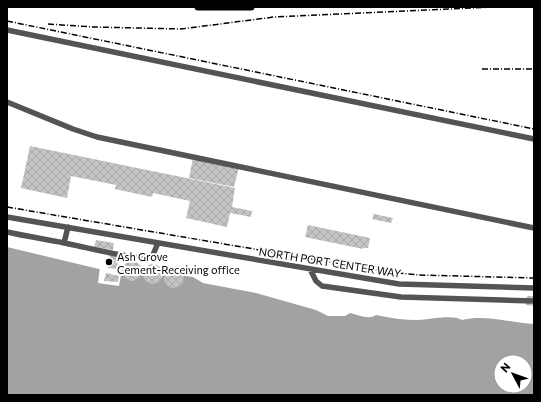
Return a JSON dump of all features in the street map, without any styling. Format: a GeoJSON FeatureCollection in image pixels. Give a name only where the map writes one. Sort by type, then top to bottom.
{"type":"FeatureCollection","features":[{"type":"Feature","properties":{"kind":"main road"},"geometry":{"type":"LineString","coordinates":[[198,7],[251,7]]}},
{"type":"Feature","properties":{"kind":"lane"},"geometry":{"type":"LineString","coordinates":[[7,30],[534,138]]}},
{"type":"Feature","properties":{"kind":"lane"},"geometry":{"type":"LineString","coordinates":[[7,102],[73,129],[97,137],[534,228]]}},
{"type":"Feature","properties":{"kind":"lane","name":"NORTH PORT CENTER WAY"},"geometry":{"type":"LineString","coordinates":[[7,217],[399,284],[534,288]]}},
{"type":"Feature","properties":{"kind":"lane"},"geometry":{"type":"LineString","coordinates":[[64,243],[68,227]]}},
{"type":"Feature","properties":{"kind":"lane"},"geometry":{"type":"LineString","coordinates":[[7,232],[96,251],[150,258],[152,257],[158,243]]}},
{"type":"Feature","properties":{"kind":"lane"},"geometry":{"type":"LineString","coordinates":[[310,269],[316,281],[322,286],[381,295],[412,298],[534,301]]}},
{"type":"Feature","properties":{"kind":"shaded area"},"geometry":{"type":"Polygon","coordinates":[[[7,247],[99,269],[149,271],[193,277],[203,283],[256,293],[316,310],[328,316],[345,316],[350,313],[367,317],[376,315],[413,320],[447,317],[462,320],[471,318],[489,318],[534,324],[534,395],[7,395],[7,247]]]}},
{"type":"Feature","properties":{"kind":"pier"},"geometry":{"type":"Polygon","coordinates":[[[100,267],[122,269],[119,286],[98,283],[100,267]]]}},
{"type":"Feature","properties":{"kind":"building"},"geometry":{"type":"Polygon","coordinates":[[[30,146],[235,188],[232,207],[252,211],[251,217],[230,213],[227,227],[186,218],[190,201],[153,193],[152,197],[115,189],[116,185],[71,176],[67,198],[21,188],[30,146]]]}},
{"type":"Feature","properties":{"kind":"building"},"geometry":{"type":"Polygon","coordinates":[[[193,158],[239,167],[234,187],[189,178],[193,158]]]}},
{"type":"Feature","properties":{"kind":"building"},"geometry":{"type":"Polygon","coordinates":[[[374,214],[393,218],[391,223],[372,219],[374,214]]]}},
{"type":"Feature","properties":{"kind":"building"},"geometry":{"type":"Polygon","coordinates":[[[308,225],[370,238],[368,248],[363,249],[305,237],[308,225]]]}},
{"type":"Feature","properties":{"kind":"building"},"geometry":{"type":"Polygon","coordinates":[[[96,240],[114,243],[113,250],[94,247],[96,240]]]}},
{"type":"Feature","properties":{"kind":"building"},"geometry":{"type":"Polygon","coordinates":[[[110,254],[119,256],[117,269],[108,268],[110,254]]]}},
{"type":"Feature","properties":{"kind":"building"},"geometry":{"type":"Polygon","coordinates":[[[132,261],[139,264],[142,271],[139,278],[132,281],[125,278],[122,271],[125,264],[132,261]]]}},
{"type":"Feature","properties":{"kind":"building"},"geometry":{"type":"Polygon","coordinates":[[[153,264],[160,267],[163,274],[160,281],[153,284],[146,281],[143,274],[146,267],[153,264]]]}},
{"type":"Feature","properties":{"kind":"building"},"geometry":{"type":"Polygon","coordinates":[[[174,268],[181,271],[184,278],[181,285],[174,288],[167,285],[164,278],[167,271],[174,268]]]}},
{"type":"Feature","properties":{"kind":"building"},"geometry":{"type":"Polygon","coordinates":[[[106,273],[119,276],[118,282],[104,281],[106,273]]]}},
{"type":"Feature","properties":{"kind":"building"},"geometry":{"type":"Polygon","coordinates":[[[528,296],[534,296],[534,306],[525,304],[525,299],[528,296]]]}},
{"type":"Feature","properties":{"kind":"railway"},"geometry":{"type":"LineString","coordinates":[[48,24],[93,27],[181,29],[274,17],[495,7]]}},
{"type":"Feature","properties":{"kind":"railway"},"geometry":{"type":"LineString","coordinates":[[7,21],[534,129]]}},
{"type":"Feature","properties":{"kind":"railway"},"geometry":{"type":"LineString","coordinates":[[482,69],[534,69]]}},
{"type":"Feature","properties":{"kind":"railway"},"geometry":{"type":"LineString","coordinates":[[7,207],[389,272],[419,275],[534,278]]}},
{"type":"Feature","properties":{"kind":"place","name":"Ash Grove Cement-Receiving office"},"geometry":{"type":"Point","coordinates":[109,262]}}]}
